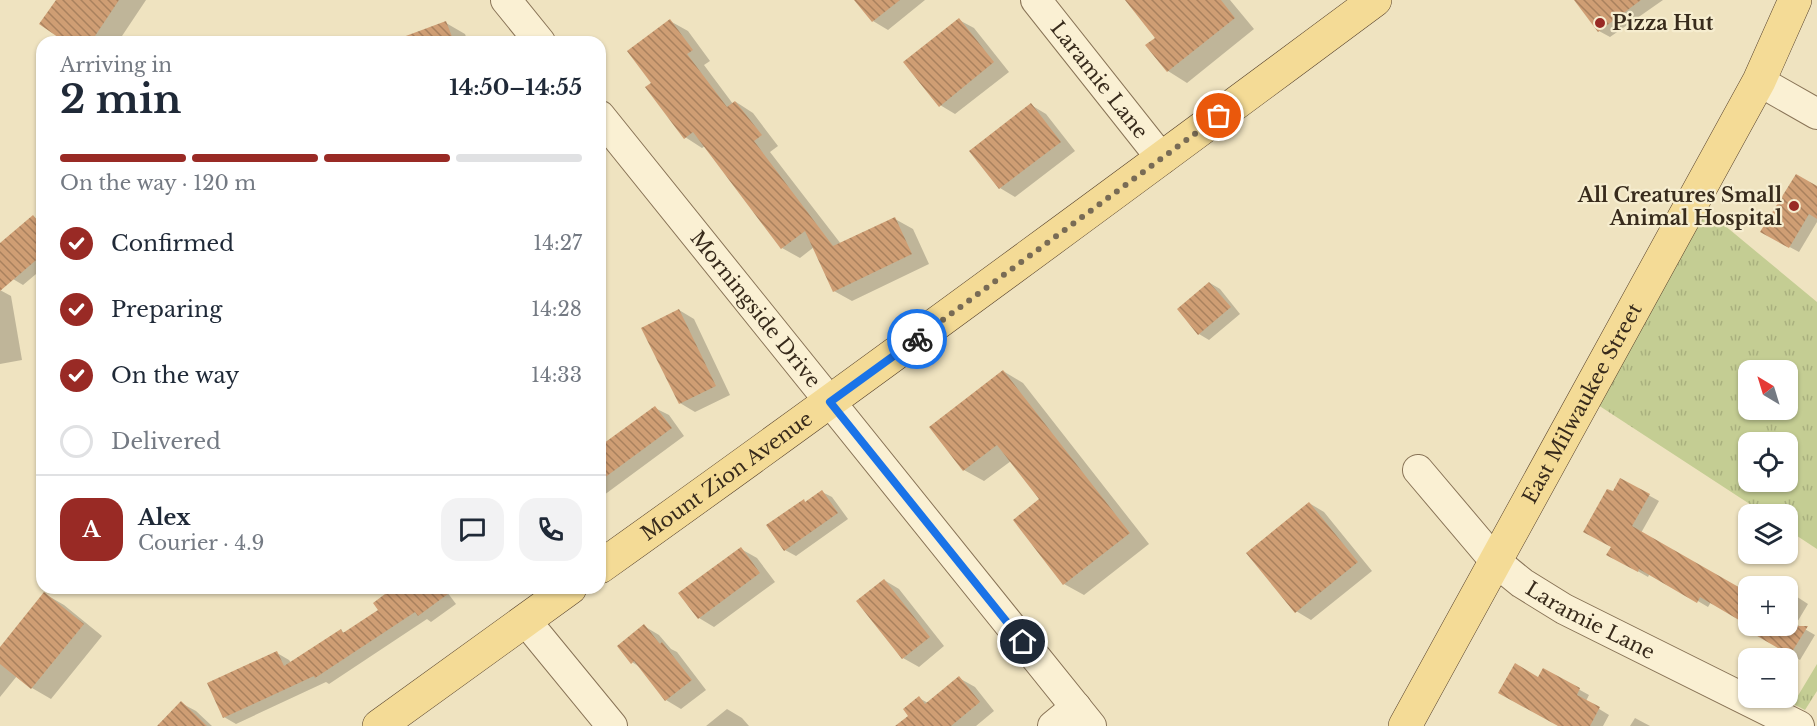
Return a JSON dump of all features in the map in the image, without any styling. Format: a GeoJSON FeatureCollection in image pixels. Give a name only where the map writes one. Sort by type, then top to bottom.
{"type":"FeatureCollection","features":[{"type":"Feature","properties":{"kind":"main road","name":"Mount Zion Avenue"},"geometry":{"type":"LineString","coordinates":[[606,563],[830,402],[1375,0]]}},
{"type":"Feature","properties":{"kind":"main road","name":"East Milwaukee Street"},"geometry":{"type":"LineString","coordinates":[[1405,726],[1759,81],[1795,0]]}},
{"type":"Feature","properties":{"kind":"main road","name":"East Milwaukee Street"},"geometry":{"type":"LineString","coordinates":[[1759,81],[1813,0]]}},
{"type":"Feature","properties":{"kind":"main road"},"geometry":{"type":"LineString","coordinates":[[379,726],[562,594]]}},
{"type":"Feature","properties":{"kind":"street"},"geometry":{"type":"LineString","coordinates":[[506,0],[535,36]]}},
{"type":"Feature","properties":{"kind":"street","name":"Laramie Lane"},"geometry":{"type":"LineString","coordinates":[[1036,0],[1162,159]]}},
{"type":"Feature","properties":{"kind":"street"},"geometry":{"type":"LineString","coordinates":[[1759,81],[1817,114]]}},
{"type":"Feature","properties":{"kind":"street","name":"Morningside Drive"},"geometry":{"type":"LineString","coordinates":[[606,123],[1083,717]]}},
{"type":"Feature","properties":{"kind":"street","name":"Laramie Lane"},"geometry":{"type":"LineString","coordinates":[[1418,470],[1496,561],[1522,583],[1564,609],[1793,725]]}},
{"type":"Feature","properties":{"kind":"street"},"geometry":{"type":"LineString","coordinates":[[525,620],[612,726]]}},
{"type":"Feature","properties":{"kind":"street"},"geometry":{"type":"LineString","coordinates":[[1053,726],[1083,717]]}},
{"type":"Feature","properties":{"kind":"green space"},"geometry":{"type":"Polygon","coordinates":[[[1706,210],[1817,302],[1817,549],[1798,537],[1798,504],[1750,504],[1598,405],[1706,210]]]}},
{"type":"Feature","properties":{"kind":"green space"},"geometry":{"type":"Polygon","coordinates":[[[1817,664],[1817,691],[1805,710],[1798,706],[1798,696],[1817,664]]]}},
{"type":"Feature","properties":{"kind":"building"},"geometry":{"type":"Polygon","coordinates":[[[56,0],[119,0],[95,36],[56,36],[39,24],[56,0]]]}},
{"type":"Feature","properties":{"kind":"building"},"geometry":{"type":"Polygon","coordinates":[[[854,0],[900,0],[872,22],[854,0]]]}},
{"type":"Feature","properties":{"kind":"building"},"geometry":{"type":"Polygon","coordinates":[[[1125,0],[1221,0],[1235,18],[1167,72],[1145,45],[1155,38],[1125,0]]]}},
{"type":"Feature","properties":{"kind":"building","name":"Pizza Hut"},"geometry":{"type":"Polygon","coordinates":[[[1574,0],[1641,0],[1598,32],[1574,0]]]}},
{"type":"Feature","properties":{"kind":"building"},"geometry":{"type":"Polygon","coordinates":[[[959,18],[994,62],[939,107],[903,62],[959,18]]]}},
{"type":"Feature","properties":{"kind":"building"},"geometry":{"type":"Polygon","coordinates":[[[670,19],[693,50],[687,54],[727,107],[735,101],[762,135],[754,141],[833,246],[895,217],[912,254],[833,292],[805,231],[781,249],[693,132],[684,139],[645,87],[651,83],[627,51],[670,19]]]}},
{"type":"Feature","properties":{"kind":"building"},"geometry":{"type":"Polygon","coordinates":[[[446,21],[452,36],[406,36],[446,21]]]}},
{"type":"Feature","properties":{"kind":"building"},"geometry":{"type":"Polygon","coordinates":[[[1031,103],[1061,142],[999,189],[969,151],[1031,103]]]}},
{"type":"Feature","properties":{"kind":"building","name":"All Creatures Small Animal Hospital"},"geometry":{"type":"Polygon","coordinates":[[[1796,174],[1817,186],[1817,219],[1809,214],[1789,248],[1760,232],[1796,174]]]}},
{"type":"Feature","properties":{"kind":"building"},"geometry":{"type":"Polygon","coordinates":[[[33,215],[36,219],[36,260],[0,291],[0,243],[33,215]]]}},
{"type":"Feature","properties":{"kind":"building"},"geometry":{"type":"Polygon","coordinates":[[[1209,282],[1231,307],[1198,335],[1177,309],[1209,282]]]}},
{"type":"Feature","properties":{"kind":"building"},"geometry":{"type":"Polygon","coordinates":[[[679,309],[716,386],[679,404],[641,328],[679,309]]]}},
{"type":"Feature","properties":{"kind":"building"},"geometry":{"type":"Polygon","coordinates":[[[1003,370],[1130,533],[1063,585],[1013,520],[1039,499],[997,445],[963,471],[929,427],[1003,370]]]}},
{"type":"Feature","properties":{"kind":"building"},"geometry":{"type":"Polygon","coordinates":[[[655,406],[672,428],[606,477],[606,442],[655,406]]]}},
{"type":"Feature","properties":{"kind":"building"},"geometry":{"type":"Polygon","coordinates":[[[1620,478],[1650,494],[1632,526],[1738,587],[1738,619],[1700,597],[1697,603],[1639,569],[1638,572],[1606,555],[1611,547],[1583,532],[1607,489],[1613,491],[1620,478]]]}},
{"type":"Feature","properties":{"kind":"building"},"geometry":{"type":"Polygon","coordinates":[[[822,490],[838,513],[784,551],[766,525],[804,499],[805,502],[822,490]]]}},
{"type":"Feature","properties":{"kind":"building"},"geometry":{"type":"Polygon","coordinates":[[[1309,502],[1358,562],[1295,613],[1246,553],[1309,502]]]}},
{"type":"Feature","properties":{"kind":"building"},"geometry":{"type":"Polygon","coordinates":[[[741,547],[760,573],[698,619],[678,593],[741,547]]]}},
{"type":"Feature","properties":{"kind":"building"},"geometry":{"type":"Polygon","coordinates":[[[884,579],[930,637],[902,659],[856,601],[884,579]]]}},
{"type":"Feature","properties":{"kind":"building"},"geometry":{"type":"Polygon","coordinates":[[[42,594],[46,594],[84,624],[31,689],[0,664],[0,647],[42,594]]]}},
{"type":"Feature","properties":{"kind":"building"},"geometry":{"type":"Polygon","coordinates":[[[385,594],[448,594],[418,616],[415,612],[315,678],[314,676],[223,718],[207,683],[277,651],[284,666],[341,629],[343,633],[378,610],[373,603],[385,594]]]}},
{"type":"Feature","properties":{"kind":"building"},"geometry":{"type":"Polygon","coordinates":[[[644,624],[660,644],[662,642],[692,680],[665,701],[634,661],[631,664],[617,646],[644,624]]]}},
{"type":"Feature","properties":{"kind":"building"},"geometry":{"type":"Polygon","coordinates":[[[1798,626],[1808,626],[1794,648],[1778,648],[1757,636],[1798,636],[1798,626]]]}},
{"type":"Feature","properties":{"kind":"building"},"geometry":{"type":"Polygon","coordinates":[[[1515,663],[1538,677],[1543,668],[1580,688],[1577,695],[1600,707],[1590,726],[1558,726],[1498,693],[1515,663]]]}},
{"type":"Feature","properties":{"kind":"building"},"geometry":{"type":"Polygon","coordinates":[[[959,676],[980,702],[951,726],[895,726],[908,716],[903,709],[919,696],[925,704],[959,676]]]}},
{"type":"Feature","properties":{"kind":"building"},"geometry":{"type":"Polygon","coordinates":[[[181,701],[207,726],[157,726],[181,701]]]}},
{"type":"Feature","properties":{"kind":"way so far"},"geometry":{"type":"LineString","coordinates":[[917,339],[1219,116]]}},
{"type":"Feature","properties":{"kind":"place","name":"Pizza Hut"},"geometry":{"type":"Point","coordinates":[1600,23]}},
{"type":"Feature","properties":{"kind":"place","name":"All Creatures Small Animal Hospital"},"geometry":{"type":"Point","coordinates":[1794,206]}},
{"type":"Feature","properties":{"kind":"route"},"geometry":{"type":"LineString","coordinates":[[917,339],[830,402],[1023,642]]}}]}
